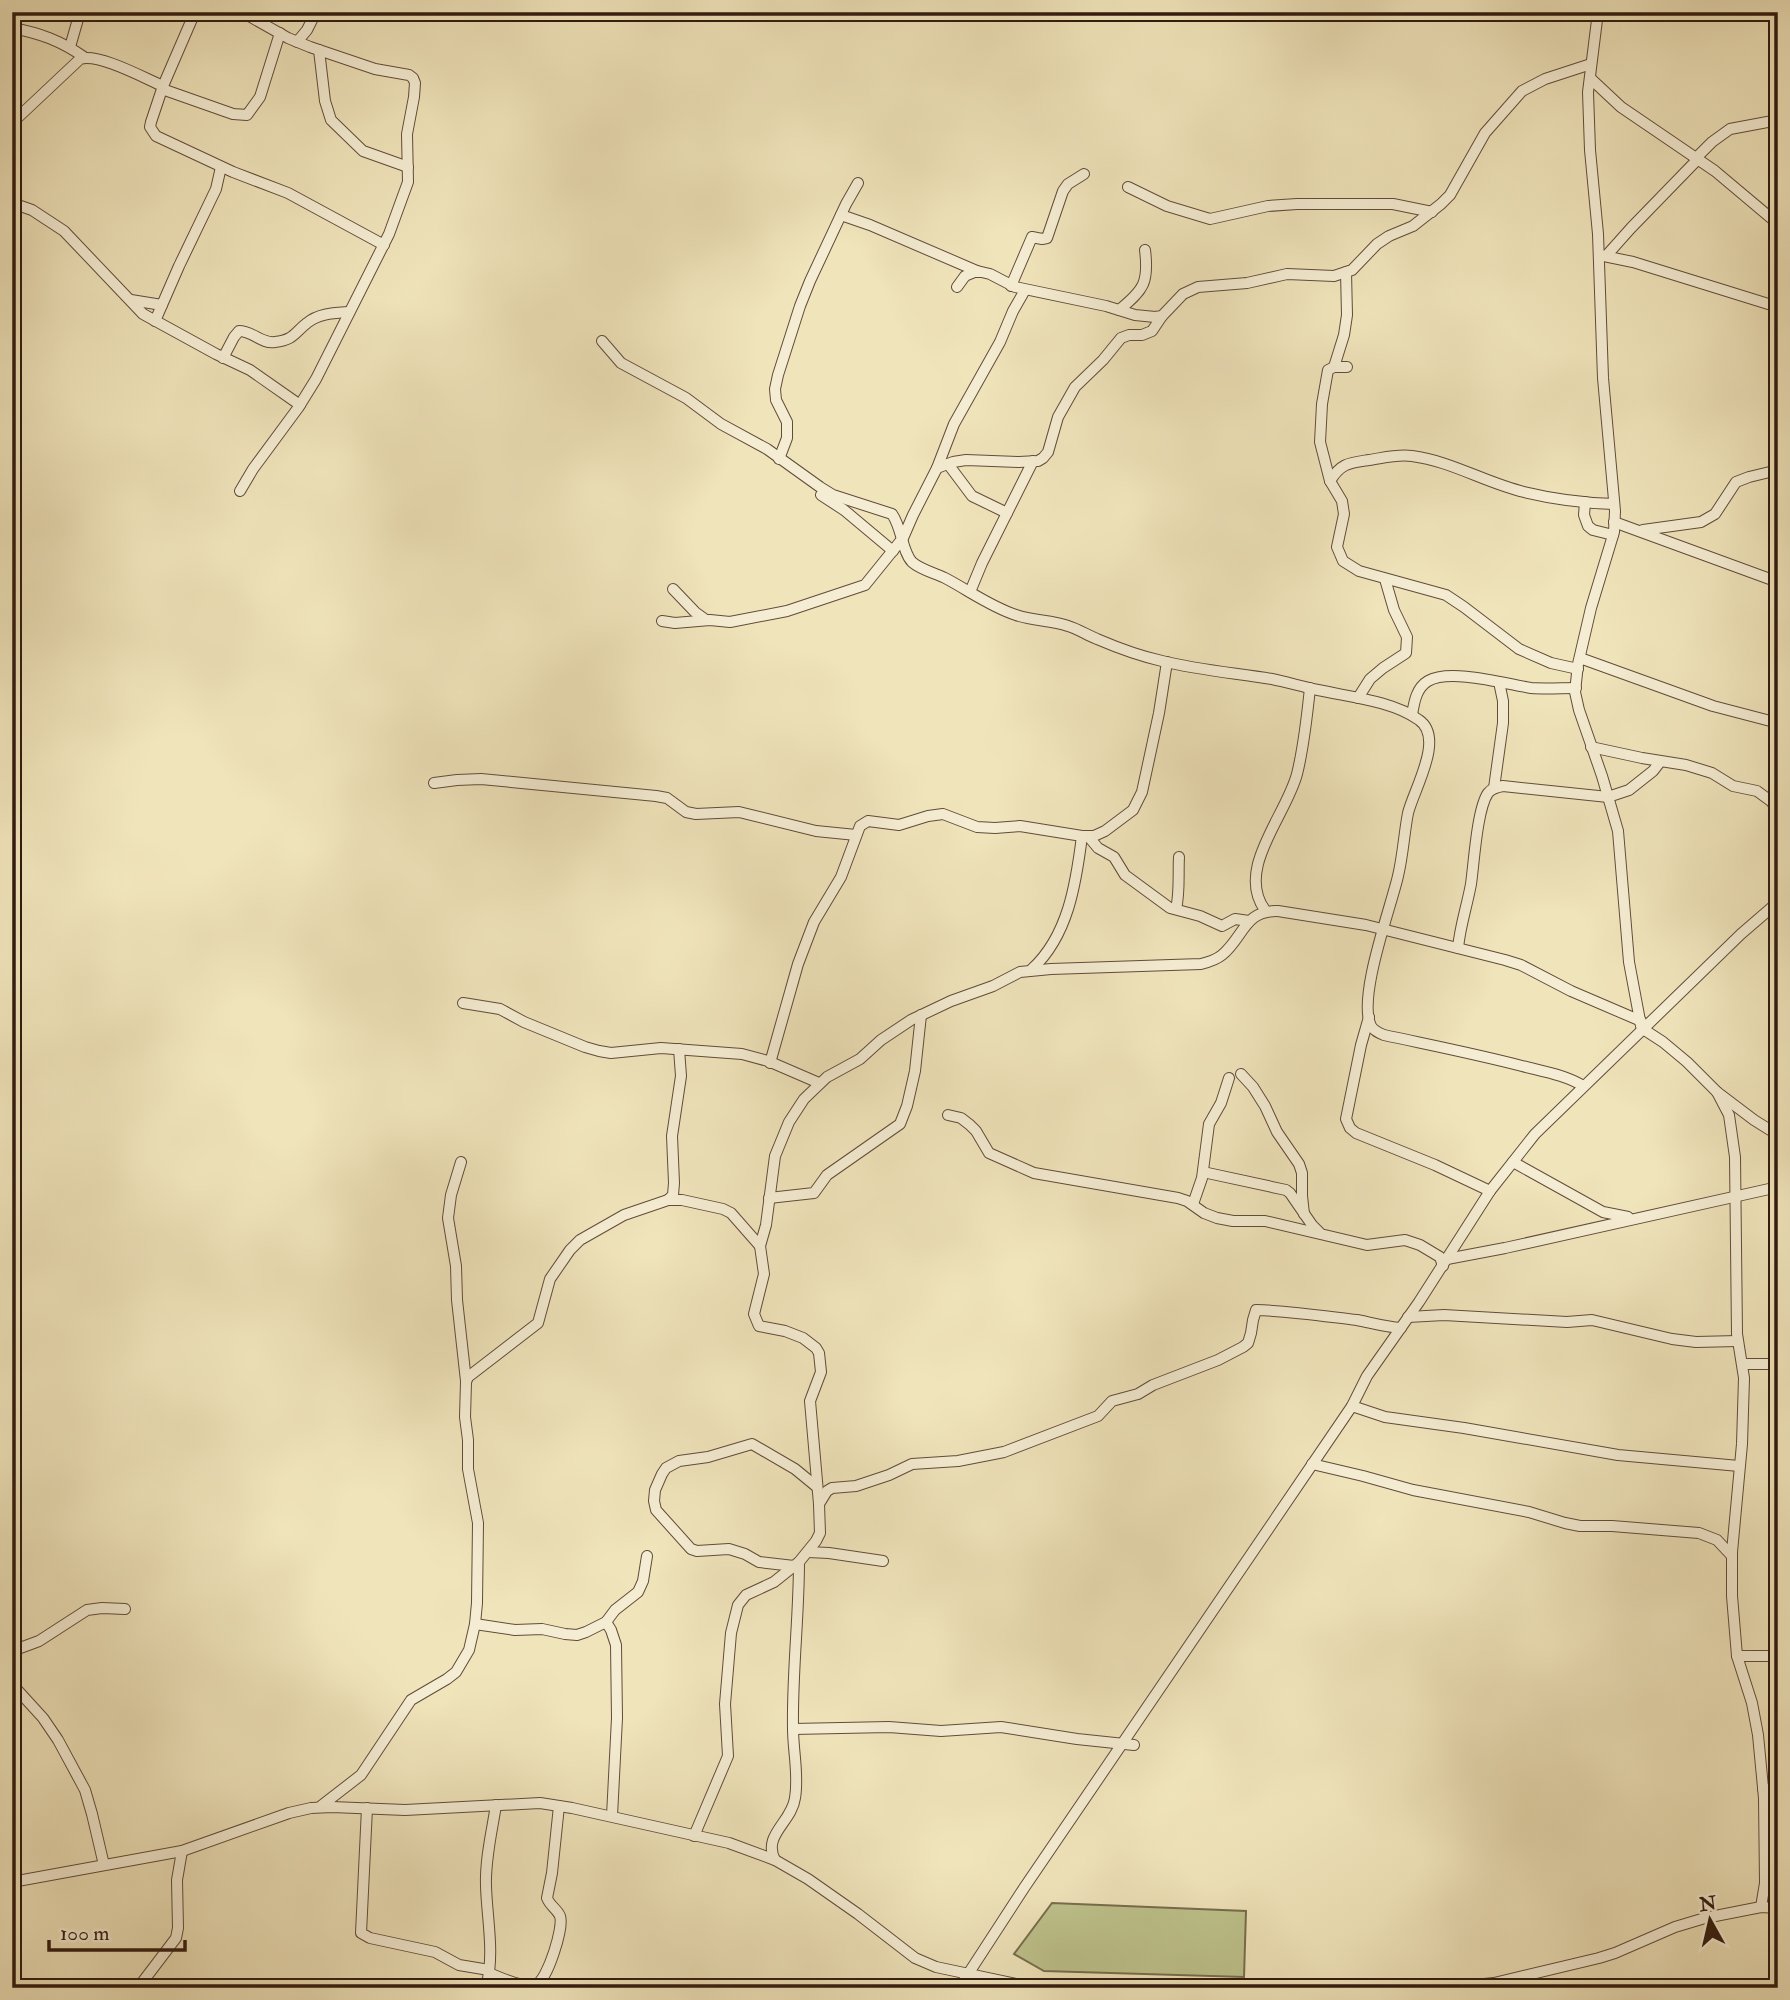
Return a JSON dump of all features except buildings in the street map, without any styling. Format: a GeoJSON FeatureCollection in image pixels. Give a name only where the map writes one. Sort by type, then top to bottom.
{"type":"FeatureCollection","features":[{"type":"Feature","properties":{"kind":"street"},"geometry":{"type":"LineString","coordinates":[[70,47],[80,12]]}},
{"type":"Feature","properties":{"kind":"street"},"geometry":{"type":"LineString","coordinates":[[195,12],[162,88],[151,122],[152,131],[161,140],[288,193],[384,244]]}},
{"type":"Feature","properties":{"kind":"street"},"geometry":{"type":"LineString","coordinates":[[240,491],[316,379],[384,244],[408,181],[407,134],[415,83],[409,75],[375,69],[297,42],[242,12]]}},
{"type":"Feature","properties":{"kind":"street"},"geometry":{"type":"LineString","coordinates":[[297,42],[316,12]]}},
{"type":"Feature","properties":{"kind":"street"},"geometry":{"type":"LineString","coordinates":[[1598,12],[1588,92],[1590,150],[1602,255],[1603,378],[1614,522],[1613,535],[1591,608],[1576,688],[1579,710],[1618,831],[1629,962],[1641,1028]]}},
{"type":"Feature","properties":{"kind":"street"},"geometry":{"type":"LineString","coordinates":[[12,27],[49,36],[84,57],[111,64],[162,88],[233,114],[247,116],[260,97],[280,33]]}},
{"type":"Feature","properties":{"kind":"street"},"geometry":{"type":"LineString","coordinates":[[319,50],[325,101],[331,120],[363,151],[408,167]]}},
{"type":"Feature","properties":{"kind":"street"},"geometry":{"type":"LineString","coordinates":[[12,123],[84,57]]}},
{"type":"Feature","properties":{"kind":"street"},"geometry":{"type":"LineString","coordinates":[[937,468],[966,460],[1000,462],[1043,458],[1048,452],[1058,417],[1075,387],[1121,338],[1152,331],[1182,294],[1198,287],[1247,283],[1287,274],[1334,276],[1352,270],[1382,240],[1413,226],[1450,195],[1485,133],[1522,91],[1545,79],[1591,64]]}},
{"type":"Feature","properties":{"kind":"street"},"geometry":{"type":"LineString","coordinates":[[1590,78],[1621,107],[1697,159],[1778,223]]}},
{"type":"Feature","properties":{"kind":"street"},"geometry":{"type":"LineString","coordinates":[[1602,255],[1712,142],[1731,129],[1778,120]]}},
{"type":"Feature","properties":{"kind":"street"},"geometry":{"type":"LineString","coordinates":[[155,321],[216,189],[221,167]]}},
{"type":"Feature","properties":{"kind":"street"},"geometry":{"type":"LineString","coordinates":[[1012,286],[1031,237],[1047,238],[1063,191],[1068,184],[1084,174]]}},
{"type":"Feature","properties":{"kind":"street"},"geometry":{"type":"LineString","coordinates":[[779,458],[787,438],[787,422],[776,400],[775,389],[800,306],[858,183]]}},
{"type":"Feature","properties":{"kind":"street"},"geometry":{"type":"LineString","coordinates":[[1128,187],[1167,206],[1210,219],[1268,206],[1297,204],[1393,204],[1432,212]]}},
{"type":"Feature","properties":{"kind":"street"},"geometry":{"type":"LineString","coordinates":[[12,203],[32,210],[64,231],[143,314],[250,370],[300,404]]}},
{"type":"Feature","properties":{"kind":"street"},"geometry":{"type":"LineString","coordinates":[[841,215],[990,274],[1012,286],[1149,317],[1162,316]]}},
{"type":"Feature","properties":{"kind":"street"},"geometry":{"type":"LineString","coordinates":[[1119,310],[1144,287],[1147,270],[1145,250]]}},
{"type":"Feature","properties":{"kind":"street"},"geometry":{"type":"LineString","coordinates":[[1602,255],[1778,307]]}},
{"type":"Feature","properties":{"kind":"street"},"geometry":{"type":"LineString","coordinates":[[957,287],[965,276],[977,271]]}},
{"type":"Feature","properties":{"kind":"street"},"geometry":{"type":"LineString","coordinates":[[1334,367],[1347,315],[1346,272]]}},
{"type":"Feature","properties":{"kind":"street"},"geometry":{"type":"LineString","coordinates":[[662,621],[730,622],[787,611],[865,585],[903,538],[937,468],[954,424],[994,353],[1025,290]]}},
{"type":"Feature","properties":{"kind":"street"},"geometry":{"type":"LineString","coordinates":[[130,300],[162,305]]}},
{"type":"Feature","properties":{"kind":"street"},"geometry":{"type":"LineString","coordinates":[[223,358],[239,331],[246,331],[263,341],[275,342],[295,336],[307,322],[317,317],[349,312]]}},
{"type":"Feature","properties":{"kind":"street"},"geometry":{"type":"LineString","coordinates":[[602,341],[621,363],[686,398],[721,424],[767,449],[833,495],[892,514],[909,559],[917,566],[1014,615],[1067,625],[1127,651],[1167,662],[1274,680],[1358,698],[1394,708],[1422,721],[1430,736],[1427,758],[1414,791],[1398,879],[1373,969],[1368,1016],[1346,1119],[1356,1133],[1490,1191]]}},
{"type":"Feature","properties":{"kind":"street"},"geometry":{"type":"LineString","coordinates":[[1347,366],[1328,370],[1322,404],[1320,442],[1329,481],[1342,501],[1344,514],[1337,547],[1343,561],[1359,571],[1446,595],[1519,649],[1551,663],[1579,664],[1713,706],[1778,723]]}},
{"type":"Feature","properties":{"kind":"street"},"geometry":{"type":"LineString","coordinates":[[1329,481],[1344,464],[1396,455],[1413,456],[1455,467],[1522,492],[1614,504]]}},
{"type":"Feature","properties":{"kind":"street"},"geometry":{"type":"LineString","coordinates":[[970,592],[1033,461]]}},
{"type":"Feature","properties":{"kind":"street"},"geometry":{"type":"LineString","coordinates":[[948,464],[972,496],[1007,513]]}},
{"type":"Feature","properties":{"kind":"street"},"geometry":{"type":"LineString","coordinates":[[1639,531],[1701,522],[1714,514],[1736,482],[1778,470]]}},
{"type":"Feature","properties":{"kind":"street"},"geometry":{"type":"LineString","coordinates":[[796,471],[808,485],[844,510],[893,551]]}},
{"type":"Feature","properties":{"kind":"street"},"geometry":{"type":"LineString","coordinates":[[1585,502],[1584,515],[1588,526],[1613,535]]}},
{"type":"Feature","properties":{"kind":"street"},"geometry":{"type":"LineString","coordinates":[[1614,522],[1778,582]]}},
{"type":"Feature","properties":{"kind":"street"},"geometry":{"type":"LineString","coordinates":[[1358,698],[1370,679],[1383,667],[1406,653],[1407,637],[1394,610],[1385,579]]}},
{"type":"Feature","properties":{"kind":"street"},"geometry":{"type":"LineString","coordinates":[[673,589],[706,620]]}},
{"type":"Feature","properties":{"kind":"street"},"geometry":{"type":"LineString","coordinates":[[770,1063],[798,964],[814,922],[841,877],[860,826],[868,821],[899,825],[943,814],[977,827],[1020,826],[1085,836],[1105,831],[1133,810],[1142,792],[1167,662]]}},
{"type":"Feature","properties":{"kind":"street"},"geometry":{"type":"LineString","coordinates":[[1412,715],[1415,699],[1421,688],[1428,681],[1448,676],[1534,688],[1576,688]]}},
{"type":"Feature","properties":{"kind":"street"},"geometry":{"type":"LineString","coordinates":[[1458,948],[1460,926],[1471,886],[1482,810],[1493,788],[1503,723],[1503,701],[1499,682]]}},
{"type":"Feature","properties":{"kind":"street"},"geometry":{"type":"LineString","coordinates":[[1265,911],[1257,899],[1256,874],[1260,853],[1287,801],[1296,776],[1310,688]]}},
{"type":"Feature","properties":{"kind":"street"},"geometry":{"type":"LineString","coordinates":[[1591,747],[1704,770],[1733,786],[1757,791],[1772,802],[1777,812]]}},
{"type":"Feature","properties":{"kind":"street"},"geometry":{"type":"LineString","coordinates":[[1493,788],[1503,786],[1608,796],[1629,790],[1647,777],[1660,762]]}},
{"type":"Feature","properties":{"kind":"street"},"geometry":{"type":"LineString","coordinates":[[434,783],[481,779],[635,793],[667,798],[686,812],[696,814],[738,812],[816,831],[856,835]]}},
{"type":"Feature","properties":{"kind":"street"},"geometry":{"type":"LineString","coordinates":[[1085,836],[1114,857],[1125,875],[1171,908],[1200,916],[1222,926],[1235,919],[1249,921]]}},
{"type":"Feature","properties":{"kind":"street"},"geometry":{"type":"LineString","coordinates":[[1032,970],[1046,953],[1067,917],[1085,836]]}},
{"type":"Feature","properties":{"kind":"street"},"geometry":{"type":"LineString","coordinates":[[1176,909],[1179,894],[1179,857]]}},
{"type":"Feature","properties":{"kind":"street"},"geometry":{"type":"LineString","coordinates":[[959,1988],[1121,1744],[1352,1406],[1367,1376],[1445,1263],[1490,1191],[1535,1134],[1641,1028],[1778,902]]}},
{"type":"Feature","properties":{"kind":"street"},"geometry":{"type":"LineString","coordinates":[[694,1836],[728,1756],[725,1704],[731,1633],[738,1605],[747,1595],[774,1583],[796,1564],[808,1552],[820,1533],[810,1401],[821,1372],[819,1353],[803,1338],[785,1331],[764,1328],[756,1322],[754,1314],[764,1273],[760,1246],[766,1224],[775,1156],[789,1122],[804,1100],[827,1077],[860,1059],[881,1040],[951,1000],[993,986],[1012,975],[1032,970],[1201,964],[1213,961],[1225,953],[1249,921],[1265,911],[1278,911],[1383,929],[1521,965],[1641,1028],[1679,1055],[1717,1092],[1778,1135]]}},
{"type":"Feature","properties":{"kind":"street"},"geometry":{"type":"LineString","coordinates":[[463,1003],[500,1009],[524,1023],[585,1048],[611,1053],[679,1049],[742,1054],[820,1083]]}},
{"type":"Feature","properties":{"kind":"street"},"geometry":{"type":"LineString","coordinates":[[769,1198],[814,1193],[827,1175],[900,1124],[915,1071],[921,1015]]}},
{"type":"Feature","properties":{"kind":"street"},"geometry":{"type":"LineString","coordinates":[[1368,1016],[1376,1031],[1384,1035],[1468,1052],[1538,1070],[1583,1086]]}},
{"type":"Feature","properties":{"kind":"street"},"geometry":{"type":"LineString","coordinates":[[668,1200],[673,1195],[674,1184],[672,1136],[681,1076],[679,1049]]}},
{"type":"Feature","properties":{"kind":"street"},"geometry":{"type":"LineString","coordinates":[[1241,1074],[1253,1087],[1277,1132],[1299,1164],[1304,1214]]}},
{"type":"Feature","properties":{"kind":"street"},"geometry":{"type":"LineString","coordinates":[[1193,1204],[1203,1172],[1209,1124],[1221,1103],[1229,1078]]}},
{"type":"Feature","properties":{"kind":"street"},"geometry":{"type":"LineString","coordinates":[[1717,1092],[1729,1115],[1735,1157],[1738,1341],[1743,1364],[1744,1405],[1732,1556],[1732,1596],[1737,1656],[1752,1703],[1758,1735],[1763,1789],[1765,1867],[1761,1907]]}},
{"type":"Feature","properties":{"kind":"street"},"geometry":{"type":"LineString","coordinates":[[948,1115],[961,1118],[970,1125],[989,1153],[1034,1173],[1178,1198],[1193,1204],[1204,1213],[1233,1221],[1265,1222],[1367,1245],[1409,1241],[1440,1257],[1445,1263]]}},
{"type":"Feature","properties":{"kind":"street"},"geometry":{"type":"LineString","coordinates":[[320,1807],[361,1775],[411,1700],[456,1672],[469,1650],[475,1624],[478,1523],[468,1469],[466,1382],[449,1218],[451,1195],[461,1162]]}},
{"type":"Feature","properties":{"kind":"street"},"geometry":{"type":"LineString","coordinates":[[1513,1162],[1604,1212],[1619,1217],[1639,1218]]}},
{"type":"Feature","properties":{"kind":"street"},"geometry":{"type":"LineString","coordinates":[[1203,1172],[1286,1190],[1321,1234]]}},
{"type":"Feature","properties":{"kind":"street"},"geometry":{"type":"LineString","coordinates":[[1445,1263],[1778,1187]]}},
{"type":"Feature","properties":{"kind":"street"},"geometry":{"type":"LineString","coordinates":[[466,1382],[474,1371],[536,1325],[543,1311],[550,1279],[570,1250],[580,1240],[624,1215],[668,1200],[682,1200],[723,1209],[731,1213],[760,1246]]}},
{"type":"Feature","properties":{"kind":"street"},"geometry":{"type":"LineString","coordinates":[[819,1504],[832,1488],[856,1486],[890,1475],[912,1464],[958,1461],[1004,1452],[1098,1416],[1112,1401],[1138,1394],[1243,1347],[1248,1342],[1256,1310],[1323,1315],[1401,1328]]}},
{"type":"Feature","properties":{"kind":"street"},"geometry":{"type":"LineString","coordinates":[[1408,1317],[1444,1315],[1567,1322],[1592,1320],[1672,1339],[1696,1342],[1738,1341]]}},
{"type":"Feature","properties":{"kind":"street"},"geometry":{"type":"LineString","coordinates":[[1743,1364],[1778,1364]]}},
{"type":"Feature","properties":{"kind":"street"},"geometry":{"type":"LineString","coordinates":[[1352,1406],[1385,1417],[1618,1455],[1739,1466]]}},
{"type":"Feature","properties":{"kind":"street"},"geometry":{"type":"LineString","coordinates":[[796,1564],[759,1562],[729,1549],[697,1552],[691,1549],[656,1510],[653,1501],[655,1490],[666,1468],[679,1461],[708,1457],[752,1444],[795,1469],[817,1487]]}},
{"type":"Feature","properties":{"kind":"street"},"geometry":{"type":"LineString","coordinates":[[1312,1464],[1413,1490],[1529,1512],[1580,1526],[1699,1533],[1717,1540],[1732,1556]]}},
{"type":"Feature","properties":{"kind":"street"},"geometry":{"type":"LineString","coordinates":[[808,1552],[883,1560]]}},
{"type":"Feature","properties":{"kind":"street"},"geometry":{"type":"LineString","coordinates":[[475,1624],[515,1630],[542,1629],[577,1635],[586,1632],[606,1622],[615,1610],[641,1588],[647,1556]]}},
{"type":"Feature","properties":{"kind":"street"},"geometry":{"type":"LineString","coordinates":[[775,1860],[771,1844],[792,1810],[796,1798],[793,1729],[799,1604],[796,1564]]}},
{"type":"Feature","properties":{"kind":"street"},"geometry":{"type":"LineString","coordinates":[[15,1646],[39,1641],[88,1610],[125,1609]]}},
{"type":"Feature","properties":{"kind":"street"},"geometry":{"type":"LineString","coordinates":[[606,1622],[616,1645],[617,1718],[612,1816]]}},
{"type":"Feature","properties":{"kind":"street"},"geometry":{"type":"LineString","coordinates":[[1737,1656],[1778,1656]]}},
{"type":"Feature","properties":{"kind":"street"},"geometry":{"type":"LineString","coordinates":[[12,1684],[43,1718],[85,1790],[104,1865]]}},
{"type":"Feature","properties":{"kind":"street"},"geometry":{"type":"LineString","coordinates":[[793,1729],[889,1727],[941,1731],[1001,1727],[1135,1745]]}},
{"type":"Feature","properties":{"kind":"street"},"geometry":{"type":"LineString","coordinates":[[1763,1789],[1778,1790]]}},
{"type":"Feature","properties":{"kind":"street"},"geometry":{"type":"LineString","coordinates":[[12,1882],[181,1851],[289,1813],[320,1807],[405,1810],[540,1804],[612,1816],[729,1843],[775,1860],[808,1879],[915,1958],[936,1967],[1035,1988]]}},
{"type":"Feature","properties":{"kind":"street"},"geometry":{"type":"LineString","coordinates":[[486,1988],[490,1930],[485,1883],[496,1805]]}},
{"type":"Feature","properties":{"kind":"street"},"geometry":{"type":"LineString","coordinates":[[367,1808],[361,1933],[370,1938],[440,1953],[459,1965],[489,1971],[503,1980],[535,1985],[540,1982],[551,1962],[561,1923],[558,1912],[547,1898],[559,1806]]}},
{"type":"Feature","properties":{"kind":"street"},"geometry":{"type":"LineString","coordinates":[[138,1988],[176,1938],[177,1880],[181,1851]]}},
{"type":"Feature","properties":{"kind":"street"},"geometry":{"type":"LineString","coordinates":[[1443,1988],[1494,1983],[1599,1958],[1675,1927],[1705,1918],[1761,1907],[1778,1908]]}},
{"type":"Feature","properties":{"kind":"green space"},"geometry":{"type":"Polygon","coordinates":[[[1052,1903],[1246,1911],[1244,1977],[1044,1971],[1014,1954],[1052,1903]]]}}]}
